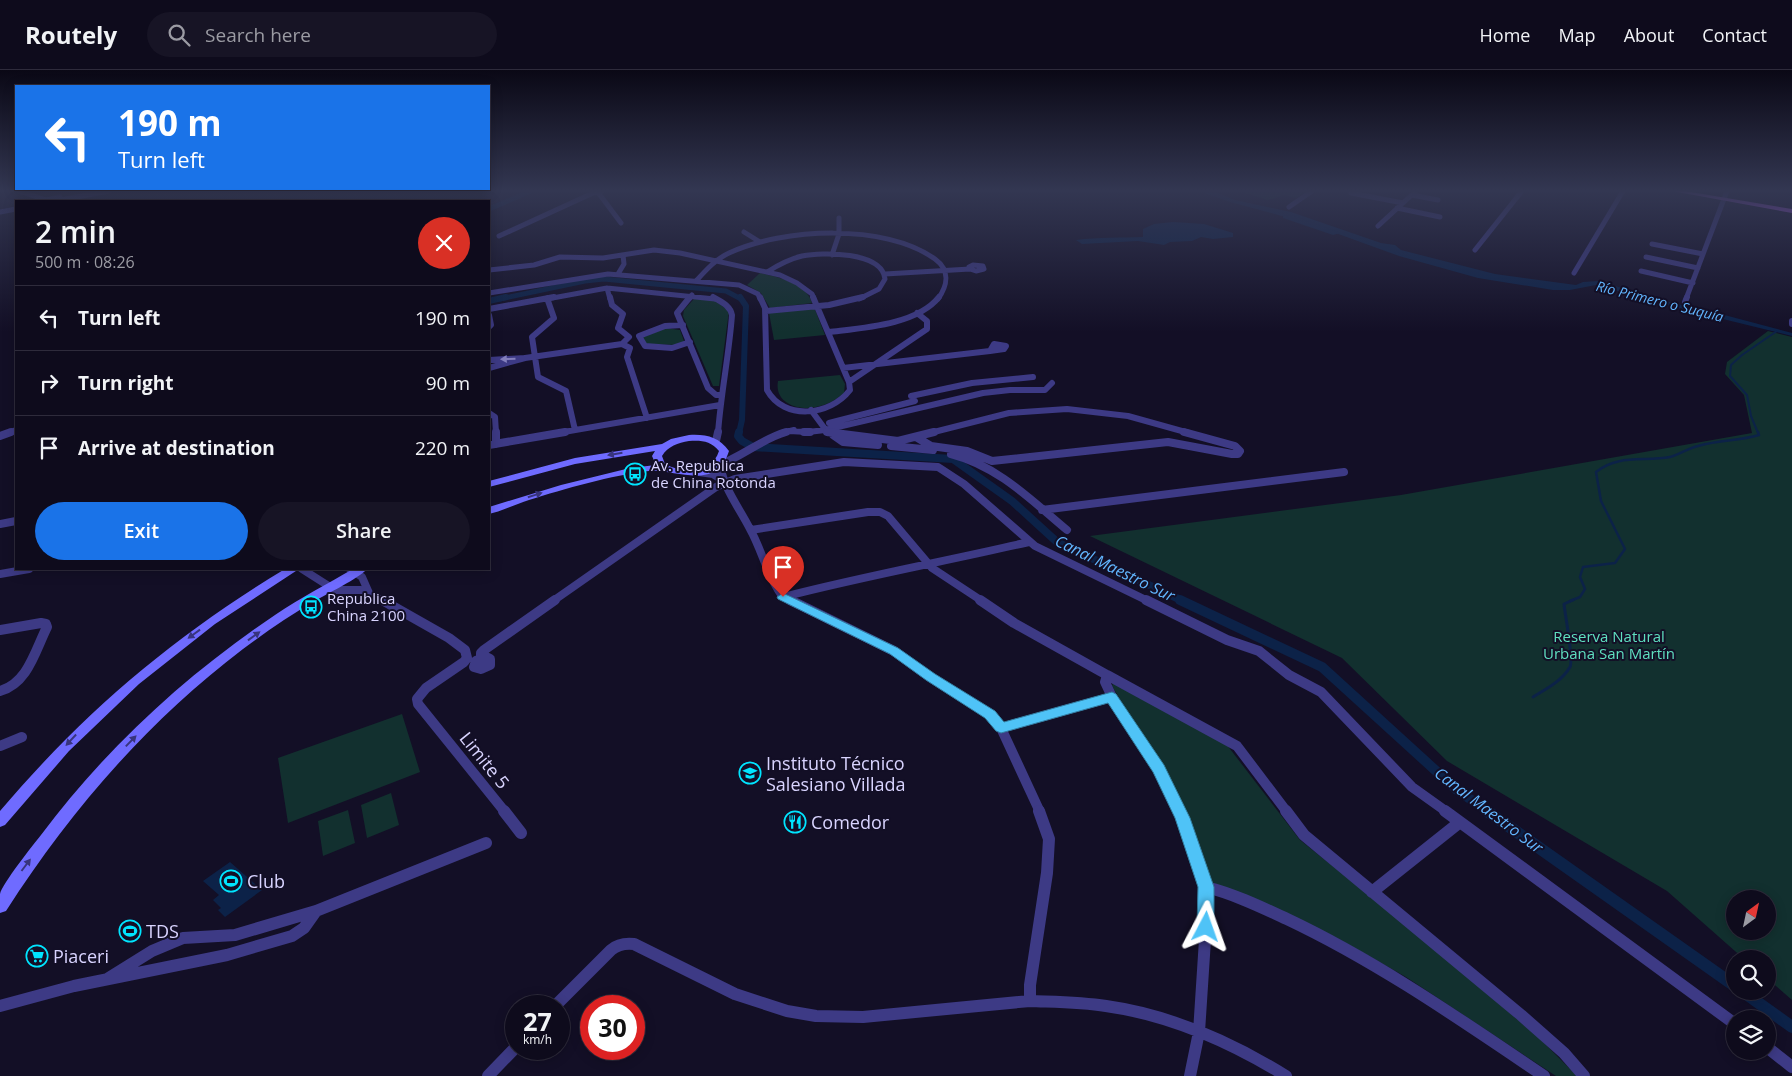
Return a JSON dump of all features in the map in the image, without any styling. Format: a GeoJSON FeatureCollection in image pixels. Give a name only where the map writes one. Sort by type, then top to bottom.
{"type":"FeatureCollection","features":[{"type":"Feature","properties":{"kind":"main road"},"geometry":{"type":"LineString","coordinates":[[490,484],[568,463],[612,454],[664,447],[689,438],[708,439],[716,442],[724,451],[719,469],[680,473],[664,468],[651,468],[544,492],[490,511]]}},
{"type":"Feature","properties":{"kind":"main road"},"geometry":{"type":"LineString","coordinates":[[664,447],[657,456],[658,461],[664,468]]}},
{"type":"Feature","properties":{"kind":"main road"},"geometry":{"type":"LineString","coordinates":[[0,821],[38,775],[78,733],[125,689],[176,647],[224,612],[291,570]]}},
{"type":"Feature","properties":{"kind":"main road"},"geometry":{"type":"LineString","coordinates":[[0,906],[20,874],[61,819],[106,766],[148,724],[202,676],[254,636],[356,570]]}},
{"type":"Feature","properties":{"kind":"street"},"geometry":{"type":"LineString","coordinates":[[754,238],[760,242]]}},
{"type":"Feature","properties":{"kind":"street"},"geometry":{"type":"LineString","coordinates":[[697,280],[714,262],[734,250],[760,242],[783,238]]}},
{"type":"Feature","properties":{"kind":"street"},"geometry":{"type":"LineString","coordinates":[[832,255],[838,238]]}},
{"type":"Feature","properties":{"kind":"street"},"geometry":{"type":"LineString","coordinates":[[830,332],[881,325],[917,313],[942,294],[948,283],[944,270],[933,258],[904,244],[878,238]]}},
{"type":"Feature","properties":{"kind":"street"},"geometry":{"type":"LineString","coordinates":[[1475,250],[1485,238]]}},
{"type":"Feature","properties":{"kind":"street"},"geometry":{"type":"LineString","coordinates":[[1574,273],[1595,238]]}},
{"type":"Feature","properties":{"kind":"street"},"geometry":{"type":"LineString","coordinates":[[1686,302],[1709,238]]}},
{"type":"Feature","properties":{"kind":"street"},"geometry":{"type":"LineString","coordinates":[[1652,244],[1703,254]]}},
{"type":"Feature","properties":{"kind":"street"},"geometry":{"type":"LineString","coordinates":[[490,270],[534,265],[560,257],[603,258],[650,250],[662,250],[767,272],[797,283],[812,294],[830,332],[849,382],[850,390],[846,397],[836,404],[820,409],[786,408],[773,401],[768,393],[766,311],[760,296],[747,288],[729,283],[618,274],[594,275],[490,293]]}},
{"type":"Feature","properties":{"kind":"street"},"geometry":{"type":"LineString","coordinates":[[618,274],[624,264],[623,255]]}},
{"type":"Feature","properties":{"kind":"street"},"geometry":{"type":"LineString","coordinates":[[766,311],[847,301],[866,296],[885,282],[885,274],[878,266],[865,260],[832,255],[805,256],[790,260],[767,272]]}},
{"type":"Feature","properties":{"kind":"street"},"geometry":{"type":"LineString","coordinates":[[1646,257],[1698,268]]}},
{"type":"Feature","properties":{"kind":"street"},"geometry":{"type":"LineString","coordinates":[[885,274],[970,269]]}},
{"type":"Feature","properties":{"kind":"street"},"geometry":{"type":"LineString","coordinates":[[1641,272],[1693,283]]}},
{"type":"Feature","properties":{"kind":"street"},"geometry":{"type":"LineString","coordinates":[[607,288],[612,305],[623,314],[618,328],[629,337]]}},
{"type":"Feature","properties":{"kind":"street"},"geometry":{"type":"LineString","coordinates":[[490,309],[607,288],[692,295],[716,298],[724,302],[732,312],[729,353],[720,406],[719,436],[716,442]]}},
{"type":"Feature","properties":{"kind":"street"},"geometry":{"type":"LineString","coordinates":[[692,295],[678,311],[708,388],[716,395],[722,396]]}},
{"type":"Feature","properties":{"kind":"street"},"geometry":{"type":"LineString","coordinates":[[547,298],[554,318],[532,337],[539,378],[566,391],[575,430]]}},
{"type":"Feature","properties":{"kind":"street"},"geometry":{"type":"LineString","coordinates":[[849,382],[927,329],[927,321],[917,313]]}},
{"type":"Feature","properties":{"kind":"street"},"geometry":{"type":"LineString","coordinates":[[622,344],[629,337],[639,336],[665,326],[683,325]]}},
{"type":"Feature","properties":{"kind":"street"},"geometry":{"type":"LineString","coordinates":[[639,336],[645,346]]}},
{"type":"Feature","properties":{"kind":"street"},"geometry":{"type":"LineString","coordinates":[[490,368],[535,356],[622,344],[630,348],[645,346],[672,348],[690,342]]}},
{"type":"Feature","properties":{"kind":"street"},"geometry":{"type":"LineString","coordinates":[[630,348],[627,357],[647,418]]}},
{"type":"Feature","properties":{"kind":"street"},"geometry":{"type":"LineString","coordinates":[[843,368],[990,351]]}},
{"type":"Feature","properties":{"kind":"street"},"geometry":{"type":"LineString","coordinates":[[490,360],[525,358]]}},
{"type":"Feature","properties":{"kind":"street"},"geometry":{"type":"LineString","coordinates":[[830,429],[911,396],[972,383],[1033,377]]}},
{"type":"Feature","properties":{"kind":"street"},"geometry":{"type":"LineString","coordinates":[[719,469],[746,454],[772,436],[789,431],[830,429],[983,393],[1010,390],[1045,390],[1052,383]]}},
{"type":"Feature","properties":{"kind":"street"},"geometry":{"type":"LineString","coordinates":[[911,396],[922,407]]}},
{"type":"Feature","properties":{"kind":"street"},"geometry":{"type":"LineString","coordinates":[[490,414],[494,417],[492,444],[720,406]]}},
{"type":"Feature","properties":{"kind":"street"},"geometry":{"type":"LineString","coordinates":[[830,429],[892,441],[916,437],[998,415],[1054,408],[1100,411],[1128,416],[1240,449],[1239,453],[1232,454],[1168,442],[995,462],[988,461],[967,451],[932,446],[916,437]]}},
{"type":"Feature","properties":{"kind":"street"},"geometry":{"type":"LineString","coordinates":[[820,409],[830,429]]}},
{"type":"Feature","properties":{"kind":"street"},"geometry":{"type":"LineString","coordinates":[[811,410],[843,442],[919,448],[957,455],[1011,482],[1067,530]]}},
{"type":"Feature","properties":{"kind":"street"},"geometry":{"type":"LineString","coordinates":[[0,436],[15,432]]}},
{"type":"Feature","properties":{"kind":"street"},"geometry":{"type":"LineString","coordinates":[[1197,446],[1202,437]]}},
{"type":"Feature","properties":{"kind":"street"},"geometry":{"type":"LineString","coordinates":[[719,469],[771,472],[844,462],[938,467],[964,484],[1028,542],[1167,612],[1262,654],[1289,675],[1327,697],[1412,787],[1726,1017]]}},
{"type":"Feature","properties":{"kind":"street"},"geometry":{"type":"LineString","coordinates":[[719,469],[783,597],[894,651],[930,677],[990,714],[1001,728],[1046,826],[1049,839],[1047,873],[1030,985],[1030,1001]]}},
{"type":"Feature","properties":{"kind":"street"},"geometry":{"type":"LineString","coordinates":[[480,658],[484,650],[716,487],[719,469]]}},
{"type":"Feature","properties":{"kind":"street"},"geometry":{"type":"LineString","coordinates":[[1042,510],[1344,472]]}},
{"type":"Feature","properties":{"kind":"street"},"geometry":{"type":"LineString","coordinates":[[751,530],[875,511],[888,516],[930,565],[1014,623],[1237,746],[1298,828],[1521,1015],[1564,1054],[1584,1076]]}},
{"type":"Feature","properties":{"kind":"street"},"geometry":{"type":"LineString","coordinates":[[0,524],[15,521]]}},
{"type":"Feature","properties":{"kind":"street"},"geometry":{"type":"LineString","coordinates":[[783,597],[855,578],[930,565],[1028,542]]}},
{"type":"Feature","properties":{"kind":"street"},"geometry":{"type":"LineString","coordinates":[[0,574],[23,570]]}},
{"type":"Feature","properties":{"kind":"street"},"geometry":{"type":"LineString","coordinates":[[304,570],[340,591],[361,590],[369,593],[460,646],[467,652],[467,658],[460,665],[426,688],[417,699],[422,710]]}},
{"type":"Feature","properties":{"kind":"street"},"geometry":{"type":"LineString","coordinates":[[356,570],[362,577],[369,593]]}},
{"type":"Feature","properties":{"kind":"street"},"geometry":{"type":"LineString","coordinates":[[0,630],[42,623],[47,626],[22,679],[16,685],[0,690]]}},
{"type":"Feature","properties":{"kind":"street"},"geometry":{"type":"LineString","coordinates":[[1107,675],[1106,686],[1112,697],[1167,784],[1195,850],[1206,887],[1207,900],[1199,1032],[1190,1076]]}},
{"type":"Feature","properties":{"kind":"street"},"geometry":{"type":"LineString","coordinates":[[1001,728],[1112,697]]}},
{"type":"Feature","properties":{"kind":"street","name":"Limite 5"},"geometry":{"type":"LineString","coordinates":[[422,710],[520,833]]}},
{"type":"Feature","properties":{"kind":"street"},"geometry":{"type":"LineString","coordinates":[[0,746],[22,737]]}},
{"type":"Feature","properties":{"kind":"street"},"geometry":{"type":"LineString","coordinates":[[1372,892],[1460,822]]}},
{"type":"Feature","properties":{"kind":"street"},"geometry":{"type":"LineString","coordinates":[[107,979],[152,951],[183,938],[235,935],[316,911],[486,843]]}},
{"type":"Feature","properties":{"kind":"street"},"geometry":{"type":"LineString","coordinates":[[1206,887],[1226,892],[1329,940],[1390,975],[1544,1076]]}},
{"type":"Feature","properties":{"kind":"street"},"geometry":{"type":"LineString","coordinates":[[0,1006],[107,979],[227,955],[292,936],[304,928],[316,911]]}},
{"type":"Feature","properties":{"kind":"street"},"geometry":{"type":"LineString","coordinates":[[566,995],[616,945],[628,942],[735,994],[787,1011],[816,1016],[863,1017],[1030,1001],[1116,1008],[1199,1032],[1248,1054],[1286,1076]]}},
{"type":"Feature","properties":{"kind":"street"},"geometry":{"type":"LineString","coordinates":[[1776,1054],[1792,1067]]}},
{"type":"Feature","properties":{"kind":"street"},"geometry":{"type":"LineString","coordinates":[[488,1076],[505,1058]]}},
{"type":"Feature","properties":{"kind":"green space"},"geometry":{"type":"Polygon","coordinates":[[[760,273],[783,279],[798,286],[809,296],[812,303],[770,308],[761,293],[747,285],[760,273]]]}},
{"type":"Feature","properties":{"kind":"green space"},"geometry":{"type":"Polygon","coordinates":[[[694,299],[714,300],[729,311],[719,386],[713,386],[683,316],[684,310],[694,299]]]}},
{"type":"Feature","properties":{"kind":"green space"},"geometry":{"type":"Polygon","coordinates":[[[814,307],[825,335],[774,340],[769,313],[814,307]]]}},
{"type":"Feature","properties":{"kind":"green space"},"geometry":{"type":"Polygon","coordinates":[[[666,328],[680,330],[684,341],[678,345],[646,344],[643,337],[666,328]]]}},
{"type":"Feature","properties":{"kind":"green space","name":"Reserva Natural Urbana San Martín"},"geometry":{"type":"Polygon","coordinates":[[[1768,331],[1792,337],[1792,1000],[1776,986],[1776,950],[1734,950],[1667,891],[1447,761],[1342,658],[1090,536],[1401,495],[1752,433],[1744,395],[1725,374],[1727,362],[1768,331]]]}},
{"type":"Feature","properties":{"kind":"green space"},"geometry":{"type":"Polygon","coordinates":[[[840,375],[845,384],[844,393],[831,402],[816,407],[802,408],[789,404],[780,395],[778,389],[778,381],[840,375]]]}},
{"type":"Feature","properties":{"kind":"green space"},"geometry":{"type":"Polygon","coordinates":[[[1113,683],[1227,745],[1300,840],[1404,923],[1537,1036],[1577,1076],[1556,1076],[1406,977],[1337,938],[1213,883],[1209,878],[1198,841],[1169,780],[1112,686],[1113,683]]]}},
{"type":"Feature","properties":{"kind":"green space"},"geometry":{"type":"Polygon","coordinates":[[[402,714],[420,772],[288,823],[278,758],[402,714]]]}},
{"type":"Feature","properties":{"kind":"green space"},"geometry":{"type":"Polygon","coordinates":[[[391,793],[399,825],[367,838],[361,805],[391,793]]]}},
{"type":"Feature","properties":{"kind":"green space"},"geometry":{"type":"Polygon","coordinates":[[[348,810],[355,843],[323,856],[318,821],[348,810]]]}},
{"type":"Feature","properties":{"kind":"water"},"geometry":{"type":"Polygon","coordinates":[[[1101,238],[1199,238],[1192,241],[1170,242],[1164,245],[1138,241],[1082,244],[1076,240],[1101,238]]]}},
{"type":"Feature","properties":{"kind":"water","name":"Río Primero o Suquía"},"geometry":{"type":"Polygon","coordinates":[[[1349,238],[1366,238],[1395,245],[1401,250],[1495,274],[1576,285],[1583,282],[1598,281],[1673,303],[1792,333],[1792,336],[1678,308],[1596,285],[1570,290],[1553,290],[1478,278],[1399,256],[1349,238]]]}},
{"type":"Feature","properties":{"kind":"water"},"geometry":{"type":"Polygon","coordinates":[[[230,862],[262,890],[225,917],[218,910],[221,908],[213,900],[219,895],[203,881],[230,862]]]}},
{"type":"Feature","properties":{"kind":"waterway","name":"Canal Maestro Sur"},"geometry":{"type":"LineString","coordinates":[[500,299],[585,281],[604,279],[726,291],[741,299]]}},
{"type":"Feature","properties":{"kind":"waterway","name":"Canal Maestro Sur"},"geometry":{"type":"LineString","coordinates":[[490,301],[506,297]]}},
{"type":"Feature","properties":{"kind":"waterway","name":"Canal Maestro Sur"},"geometry":{"type":"LineString","coordinates":[[739,433],[742,420],[746,306],[740,297]]}},
{"type":"Feature","properties":{"kind":"waterway"},"geometry":{"type":"LineString","coordinates":[[1758,433],[1751,416],[1747,395],[1730,376],[1731,365],[1742,355],[1777,331]]}},
{"type":"Feature","properties":{"kind":"waterway","name":"Canal Maestro Sur"},"geometry":{"type":"LineString","coordinates":[[739,432],[738,436],[742,441],[753,447],[953,459],[1012,501],[1057,542],[1183,601]]}},
{"type":"Feature","properties":{"kind":"waterway"},"geometry":{"type":"LineString","coordinates":[[1570,601],[1580,597],[1585,589],[1580,577],[1583,567],[1615,563],[1625,549],[1601,501],[1596,472],[1604,466],[1613,463],[1670,457],[1706,444],[1759,435],[1758,432]]}},
{"type":"Feature","properties":{"kind":"waterway","name":"Canal Maestro Sur"},"geometry":{"type":"LineString","coordinates":[[1180,600],[1322,667],[1457,790],[1489,812]]}},
{"type":"Feature","properties":{"kind":"waterway"},"geometry":{"type":"LineString","coordinates":[[1533,697],[1558,681],[1570,667],[1570,647],[1564,604],[1573,600]]}},
{"type":"Feature","properties":{"kind":"waterway","name":"Canal Maestro Sur"},"geometry":{"type":"LineString","coordinates":[[1487,811],[1726,980]]}},
{"type":"Feature","properties":{"kind":"waterway","name":"Canal Maestro Sur"},"geometry":{"type":"LineString","coordinates":[[1754,1000],[1792,1027]]}},
{"type":"Feature","properties":{"kind":"place","name":"Av. Republica de China Rotonda"},"geometry":{"type":"Point","coordinates":[635,474]}},
{"type":"Feature","properties":{"kind":"place","name":"Republica China 2100"},"geometry":{"type":"Point","coordinates":[311,607]}},
{"type":"Feature","properties":{"kind":"place","name":"Instituto Técnico Salesiano Villada"},"geometry":{"type":"Point","coordinates":[750,773]}},
{"type":"Feature","properties":{"kind":"place","name":"Comedor"},"geometry":{"type":"Point","coordinates":[795,822]}},
{"type":"Feature","properties":{"kind":"place","name":"Club"},"geometry":{"type":"Point","coordinates":[231,881]}},
{"type":"Feature","properties":{"kind":"place","name":"TDS"},"geometry":{"type":"Point","coordinates":[130,931]}},
{"type":"Feature","properties":{"kind":"place","name":"Piaceri"},"geometry":{"type":"Point","coordinates":[37,956]}},
{"type":"Feature","properties":{"kind":"route"},"geometry":{"type":"LineString","coordinates":[[783,597],[796,605],[894,651],[930,677],[990,714],[1001,728],[1112,697],[1159,769],[1182,818],[1195,850],[1206,887],[1206,927]]}}]}
